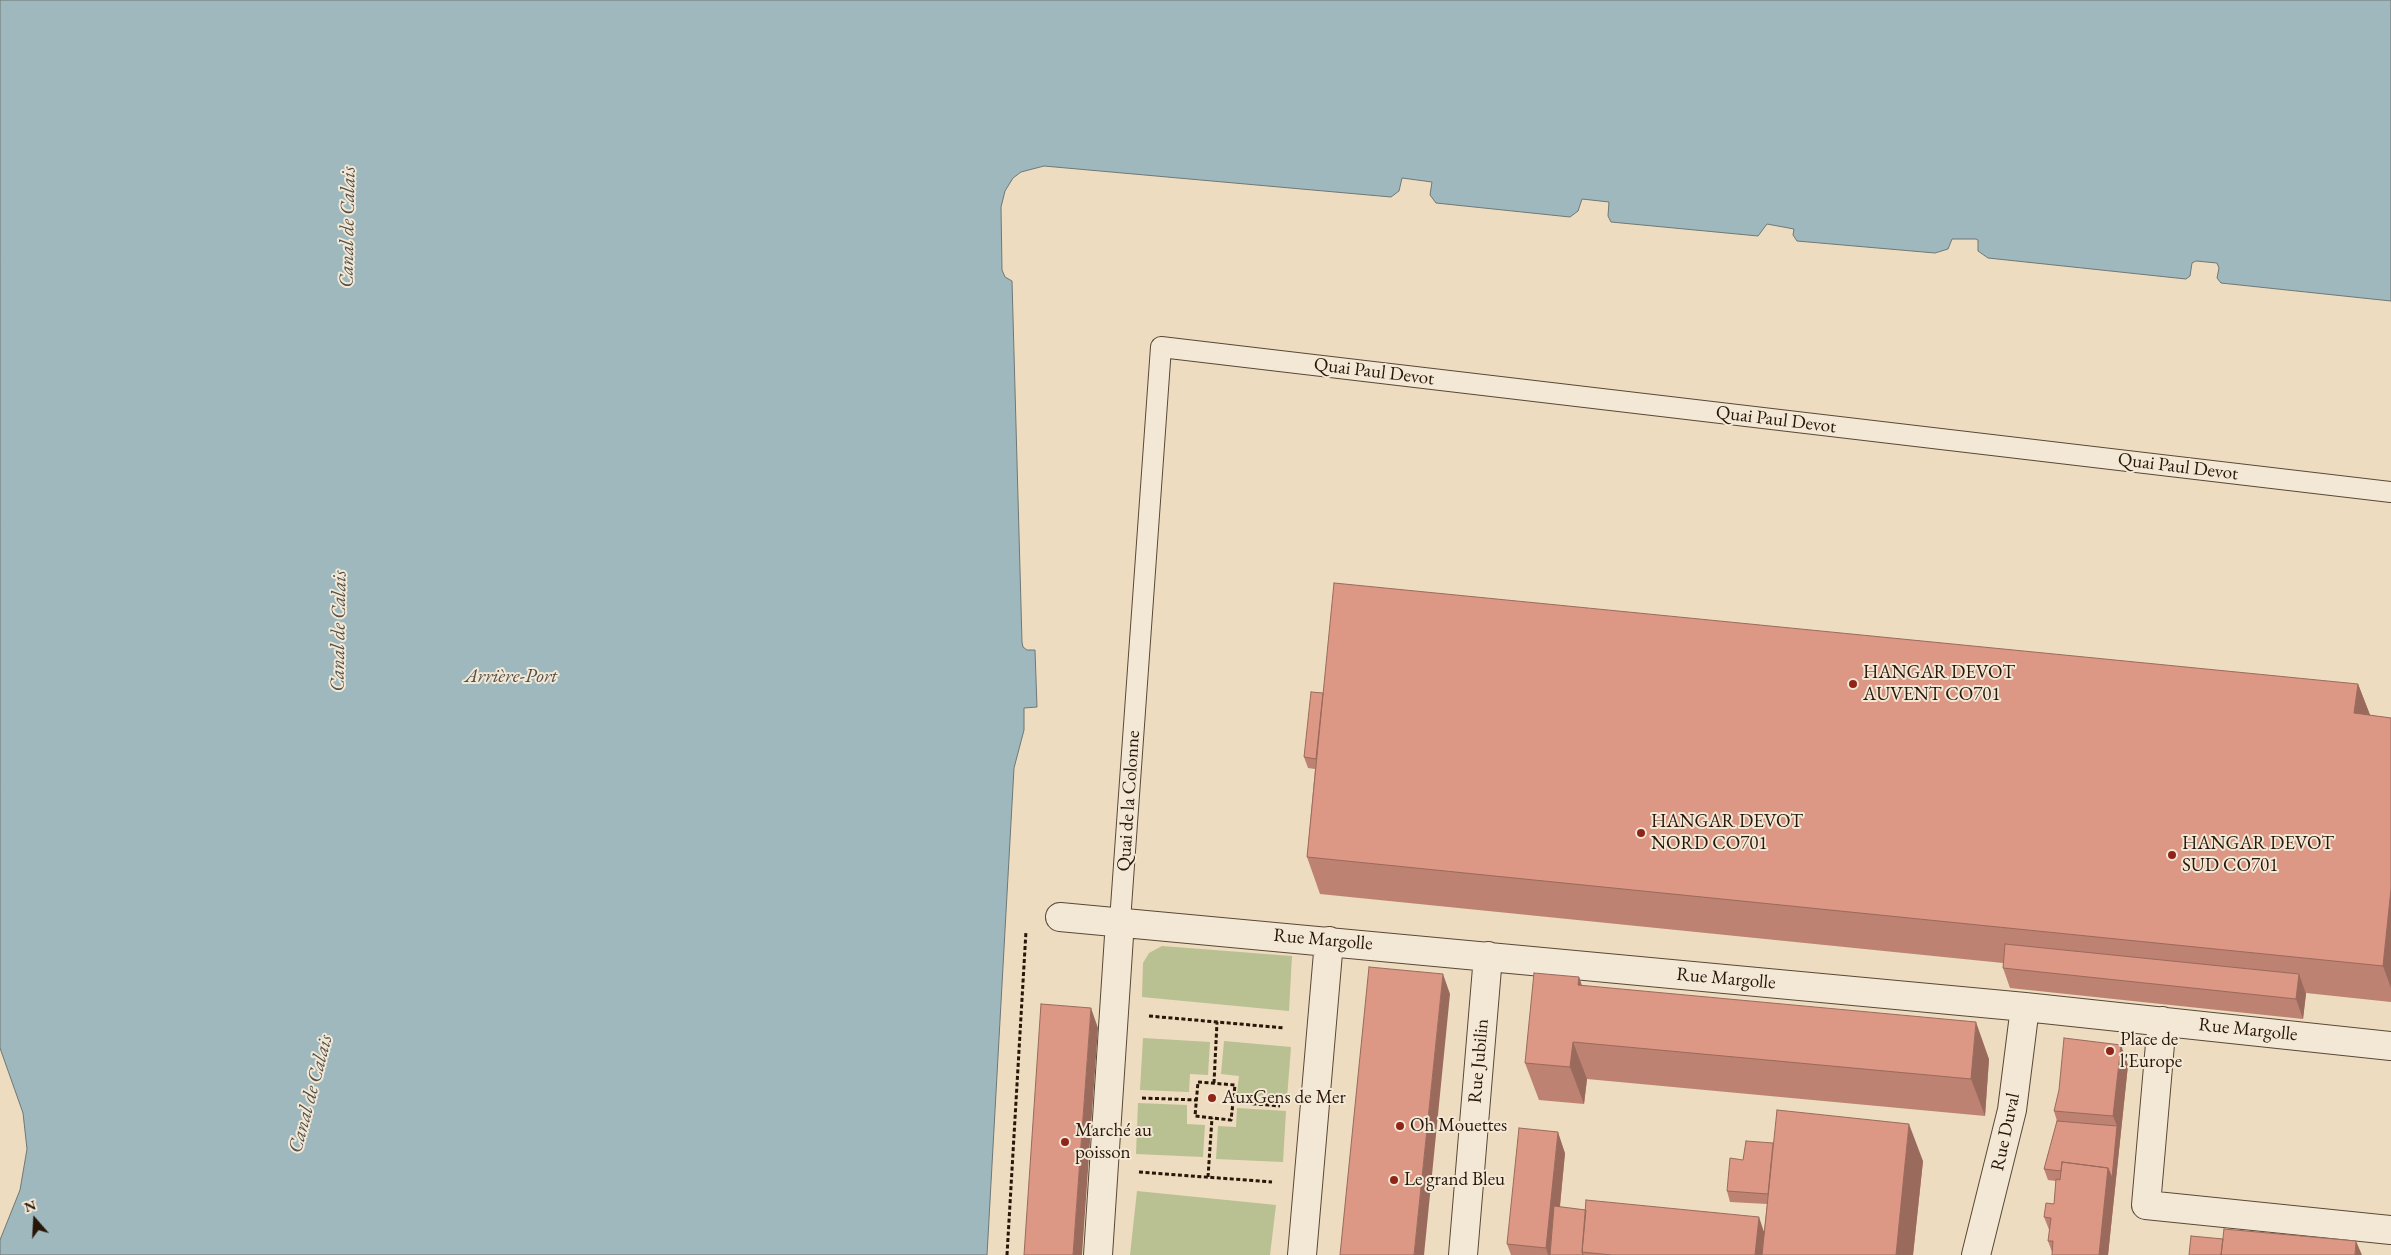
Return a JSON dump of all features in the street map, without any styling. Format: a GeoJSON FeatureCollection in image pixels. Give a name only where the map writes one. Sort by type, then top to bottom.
{"type":"FeatureCollection","features":[{"type":"Feature","properties":{"kind":"street","name":"Rue Margolle"},"geometry":{"type":"LineString","coordinates":[[1060,917],[1120,921],[2025,1007],[2391,1046]]}},
{"type":"Feature","properties":{"kind":"street","name":"Quai de la Colonne"},"geometry":{"type":"LineString","coordinates":[[1098,1255],[1120,921]]}},
{"type":"Feature","properties":{"kind":"street"},"geometry":{"type":"LineString","coordinates":[[1302,1255],[1329,941]]}},
{"type":"Feature","properties":{"kind":"street","name":"Rue Jubilin"},"geometry":{"type":"LineString","coordinates":[[1463,1255],[1488,956]]}},
{"type":"Feature","properties":{"kind":"street","name":"Rue Duval"},"geometry":{"type":"LineString","coordinates":[[1976,1255],[2011,1118],[2025,1007]]}},
{"type":"Feature","properties":{"kind":"street"},"geometry":{"type":"LineString","coordinates":[[2162,1021],[2146,1205],[2391,1230]]}},
{"type":"Feature","properties":{"kind":"lane","name":"Quai Paul Devot"},"geometry":{"type":"LineString","coordinates":[[1160,347],[2391,492]]}},
{"type":"Feature","properties":{"kind":"lane","name":"Quai de la Colonne"},"geometry":{"type":"LineString","coordinates":[[1120,921],[1160,347]]}},
{"type":"Feature","properties":{"kind":"path"},"geometry":{"type":"LineString","coordinates":[[1007,1255],[1027,917],[1060,917]]}},
{"type":"Feature","properties":{"kind":"path"},"geometry":{"type":"LineString","coordinates":[[1114,1013],[1321,1032]]}},
{"type":"Feature","properties":{"kind":"path"},"geometry":{"type":"LineString","coordinates":[[1214,1083],[1217,1022]]}},
{"type":"Feature","properties":{"kind":"path"},"geometry":{"type":"LineString","coordinates":[[1198,1082],[1235,1085],[1231,1120],[1195,1116],[1197,1100],[1198,1082]]}},
{"type":"Feature","properties":{"kind":"path"},"geometry":{"type":"LineString","coordinates":[[1108,1097],[1197,1100]]}},
{"type":"Feature","properties":{"kind":"path"},"geometry":{"type":"LineString","coordinates":[[1233,1102],[1314,1108]]}},
{"type":"Feature","properties":{"kind":"path"},"geometry":{"type":"LineString","coordinates":[[1208,1177],[1212,1118]]}},
{"type":"Feature","properties":{"kind":"path"},"geometry":{"type":"LineString","coordinates":[[1104,1169],[1308,1185]]}},
{"type":"Feature","properties":{"kind":"green space"},"geometry":{"type":"Polygon","coordinates":[[[1162,946],[1292,956],[1289,1011],[1142,997],[1143,963],[1149,953],[1162,946]]]}},
{"type":"Feature","properties":{"kind":"green space"},"geometry":{"type":"Polygon","coordinates":[[[1143,1038],[1210,1042],[1208,1075],[1190,1074],[1189,1092],[1140,1090],[1143,1038]]]}},
{"type":"Feature","properties":{"kind":"green space"},"geometry":{"type":"Polygon","coordinates":[[[1224,1041],[1291,1047],[1287,1098],[1237,1094],[1239,1076],[1221,1074],[1224,1041]]]}},
{"type":"Feature","properties":{"kind":"green space"},"geometry":{"type":"Polygon","coordinates":[[[1138,1103],[1187,1105],[1187,1124],[1205,1125],[1203,1157],[1136,1154],[1138,1103]]]}},
{"type":"Feature","properties":{"kind":"green space"},"geometry":{"type":"Polygon","coordinates":[[[1237,1108],[1286,1111],[1283,1162],[1216,1159],[1218,1126],[1236,1127],[1237,1108]]]}},
{"type":"Feature","properties":{"kind":"green space"},"geometry":{"type":"Polygon","coordinates":[[[1137,1191],[1276,1205],[1270,1255],[1130,1255],[1137,1191]]]}},
{"type":"Feature","properties":{"kind":"water","name":"Arrière-Port"},"geometry":{"type":"Polygon","coordinates":[[[0,0],[2391,0],[2391,301],[2221,283],[2217,278],[2219,268],[2217,263],[2196,261],[2192,263],[2190,276],[2186,279],[1988,258],[1978,251],[1978,240],[1976,239],[1952,239],[1948,249],[1935,253],[1797,241],[1793,235],[1794,229],[1767,224],[1758,236],[1611,222],[1608,216],[1609,202],[1582,199],[1578,211],[1570,217],[1436,203],[1430,195],[1432,182],[1402,178],[1399,191],[1391,197],[1044,166],[1021,172],[1013,178],[1005,191],[1001,207],[1002,270],[1005,277],[1012,281],[1022,642],[1023,647],[1027,650],[1035,650],[1037,707],[1024,708],[1024,730],[1014,768],[987,1255],[0,1255],[0,1240],[20,1190],[27,1149],[23,1113],[0,1048],[0,0]]]}},
{"type":"Feature","properties":{"kind":"building"},"geometry":{"type":"Polygon","coordinates":[[[1334,583],[2358,684],[2354,713],[2391,718],[2391,889],[2383,966],[1307,857],[1334,583]]]}},
{"type":"Feature","properties":{"kind":"building"},"geometry":{"type":"Polygon","coordinates":[[[1311,692],[1323,693],[1316,759],[1304,757],[1311,692]]]}},
{"type":"Feature","properties":{"kind":"building"},"geometry":{"type":"Polygon","coordinates":[[[2005,944],[2299,974],[2296,999],[2003,968],[2005,944]]]}},
{"type":"Feature","properties":{"kind":"building"},"geometry":{"type":"Polygon","coordinates":[[[1369,967],[1443,974],[1414,1255],[1340,1255],[1369,967]]]}},
{"type":"Feature","properties":{"kind":"building"},"geometry":{"type":"Polygon","coordinates":[[[1534,973],[1579,977],[1578,985],[1976,1022],[1971,1079],[1573,1042],[1570,1067],[1525,1063],[1534,973]]]}},
{"type":"Feature","properties":{"kind":"building","name":"Marché au poisson"},"geometry":{"type":"Polygon","coordinates":[[[1041,1004],[1091,1008],[1073,1255],[1024,1255],[1041,1004]]]}},
{"type":"Feature","properties":{"kind":"building"},"geometry":{"type":"Polygon","coordinates":[[[2064,1038],[2121,1045],[2113,1116],[2054,1111],[2059,1090],[2064,1038]]]}},
{"type":"Feature","properties":{"kind":"building"},"geometry":{"type":"Polygon","coordinates":[[[1777,1110],[1909,1124],[1896,1255],[1762,1255],[1777,1110]]]}},
{"type":"Feature","properties":{"kind":"building"},"geometry":{"type":"Polygon","coordinates":[[[2057,1121],[2117,1126],[2112,1178],[2108,1168],[2062,1162],[2061,1171],[2044,1169],[2057,1121]]]}},
{"type":"Feature","properties":{"kind":"building"},"geometry":{"type":"Polygon","coordinates":[[[1519,1128],[1558,1132],[1546,1248],[1507,1244],[1519,1128]]]}},
{"type":"Feature","properties":{"kind":"building"},"geometry":{"type":"Polygon","coordinates":[[[1746,1141],[1773,1143],[1768,1194],[1727,1191],[1730,1158],[1743,1160],[1746,1141]]]}},
{"type":"Feature","properties":{"kind":"building"},"geometry":{"type":"Polygon","coordinates":[[[2062,1162],[2108,1168],[2099,1255],[2052,1255],[2053,1241],[2048,1241],[2051,1218],[2044,1217],[2046,1203],[2054,1204],[2056,1179],[2060,1180],[2062,1162]]]}},
{"type":"Feature","properties":{"kind":"building"},"geometry":{"type":"Polygon","coordinates":[[[1586,1200],[1759,1217],[1755,1255],[1612,1255],[1582,1252],[1586,1200]]]}},
{"type":"Feature","properties":{"kind":"building"},"geometry":{"type":"Polygon","coordinates":[[[1554,1206],[1586,1210],[1583,1255],[1550,1255],[1554,1206]]]}},
{"type":"Feature","properties":{"kind":"building"},"geometry":{"type":"Polygon","coordinates":[[[2224,1229],[2356,1241],[2355,1255],[2221,1255],[2224,1229]]]}},
{"type":"Feature","properties":{"kind":"building"},"geometry":{"type":"Polygon","coordinates":[[[2191,1236],[2223,1239],[2221,1255],[2189,1255],[2191,1236]]]}},
{"type":"Feature","properties":{"kind":"place","name":"HANGAR DEVOT AUVENT CO701"},"geometry":{"type":"Point","coordinates":[1853,684]}},
{"type":"Feature","properties":{"kind":"place","name":"HANGAR DEVOT NORD CO701"},"geometry":{"type":"Point","coordinates":[1641,833]}},
{"type":"Feature","properties":{"kind":"place","name":"HANGAR DEVOT SUD CO701"},"geometry":{"type":"Point","coordinates":[2172,855]}},
{"type":"Feature","properties":{"kind":"place","name":"Place de l'Europe"},"geometry":{"type":"Point","coordinates":[2110,1051]}},
{"type":"Feature","properties":{"kind":"place","name":"AuxGens de Mer"},"geometry":{"type":"Point","coordinates":[1212,1098]}},
{"type":"Feature","properties":{"kind":"place","name":"Oh Mouettes"},"geometry":{"type":"Point","coordinates":[1400,1126]}},
{"type":"Feature","properties":{"kind":"place","name":"Marché au poisson"},"geometry":{"type":"Point","coordinates":[1065,1142]}},
{"type":"Feature","properties":{"kind":"place","name":"Le grand Bleu"},"geometry":{"type":"Point","coordinates":[1394,1180]}},
{"type":"Feature","properties":{"kind":"water label","name":"Canal de Calais"},"geometry":{"type":"Point","coordinates":[348,227]}},
{"type":"Feature","properties":{"kind":"water label","name":"Canal de Calais"},"geometry":{"type":"Point","coordinates":[339,631]}},
{"type":"Feature","properties":{"kind":"water label","name":"Canal de Calais"},"geometry":{"type":"Point","coordinates":[311,1094]}}]}
